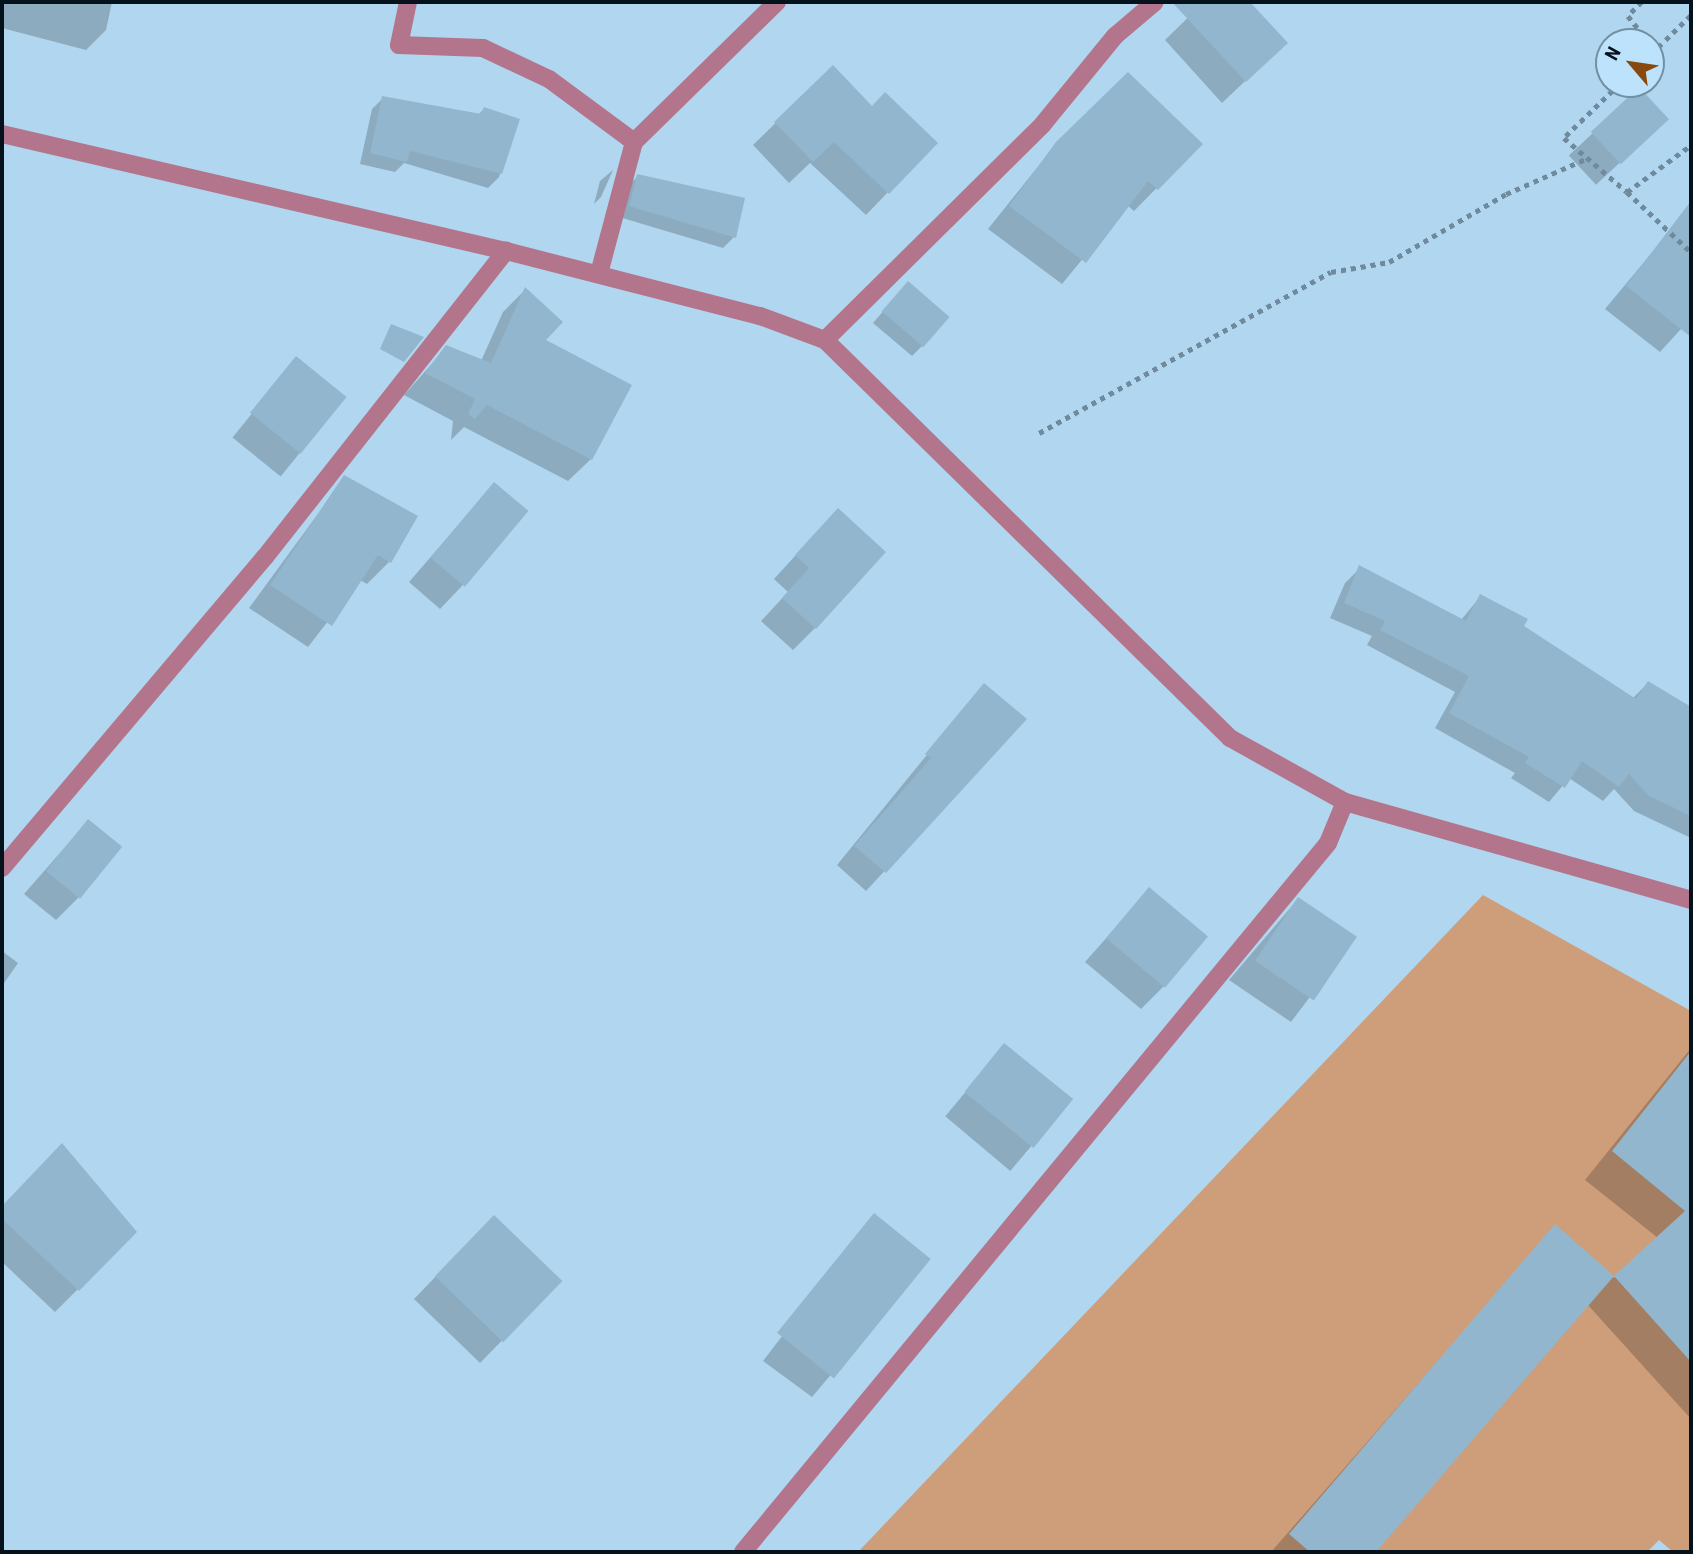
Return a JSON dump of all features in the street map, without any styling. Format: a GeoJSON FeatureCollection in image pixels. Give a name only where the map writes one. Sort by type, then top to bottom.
{"type":"FeatureCollection","features":[{"type":"Feature","properties":{"kind":"street"},"geometry":{"type":"LineString","coordinates":[[408,2],[399,45],[483,48],[549,79],[634,142]]}},
{"type":"Feature","properties":{"kind":"street"},"geometry":{"type":"LineString","coordinates":[[599,274],[634,142],[777,2]]}},
{"type":"Feature","properties":{"kind":"street"},"geometry":{"type":"LineString","coordinates":[[825,340],[1043,124],[1115,36],[1155,2]]}},
{"type":"Feature","properties":{"kind":"street"},"geometry":{"type":"LineString","coordinates":[[2,134],[599,274],[760,316],[825,340],[1230,738],[1345,802],[1691,900]]}},
{"type":"Feature","properties":{"kind":"street"},"geometry":{"type":"LineString","coordinates":[[2,868],[265,557],[506,251]]}},
{"type":"Feature","properties":{"kind":"street"},"geometry":{"type":"LineString","coordinates":[[743,1552],[1328,843],[1345,802]]}},
{"type":"Feature","properties":{"kind":"path"},"geometry":{"type":"LineString","coordinates":[[1637,28],[1628,16],[1642,2]]}},
{"type":"Feature","properties":{"kind":"path"},"geometry":{"type":"LineString","coordinates":[[1665,36],[1691,15]]}},
{"type":"Feature","properties":{"kind":"path"},"geometry":{"type":"LineString","coordinates":[[1605,98],[1564,138],[1627,191],[1691,253]]}},
{"type":"Feature","properties":{"kind":"path"},"geometry":{"type":"LineString","coordinates":[[1627,191],[1691,145]]}},
{"type":"Feature","properties":{"kind":"path"},"geometry":{"type":"LineString","coordinates":[[1039,433],[1331,272],[1389,262],[1506,194],[1588,158]]}},
{"type":"Feature","properties":{"kind":"shaded area"},"geometry":{"type":"Polygon","coordinates":[[[1483,895],[1691,1011],[1691,1552],[1673,1552],[1659,1540],[1647,1552],[858,1552],[1483,895]]]}},
{"type":"Feature","properties":{"kind":"building"},"geometry":{"type":"Polygon","coordinates":[[[1172,2],[1250,2],[1288,43],[1246,82],[1172,2]]]}},
{"type":"Feature","properties":{"kind":"building"},"geometry":{"type":"Polygon","coordinates":[[[833,65],[872,106],[885,92],[938,143],[889,194],[834,142],[813,162],[774,122],[833,65]]]}},
{"type":"Feature","properties":{"kind":"building"},"geometry":{"type":"Polygon","coordinates":[[[1128,72],[1203,144],[1158,190],[1148,181],[1086,263],[1009,206],[1056,142],[1128,72]]]}},
{"type":"Feature","properties":{"kind":"building"},"geometry":{"type":"Polygon","coordinates":[[[382,96],[481,114],[484,107],[520,119],[502,174],[410,151],[407,162],[370,153],[382,96]]]}},
{"type":"Feature","properties":{"kind":"building"},"geometry":{"type":"Polygon","coordinates":[[[1627,98],[1649,98],[1669,119],[1621,164],[1591,132],[1627,98]]]}},
{"type":"Feature","properties":{"kind":"building"},"geometry":{"type":"Polygon","coordinates":[[[637,174],[745,198],[736,238],[629,206],[637,174]]]}},
{"type":"Feature","properties":{"kind":"building"},"geometry":{"type":"Polygon","coordinates":[[[1691,201],[1691,337],[1626,286],[1691,201]]]}},
{"type":"Feature","properties":{"kind":"building"},"geometry":{"type":"Polygon","coordinates":[[[908,281],[950,317],[923,347],[882,311],[908,281]]]}},
{"type":"Feature","properties":{"kind":"building"},"geometry":{"type":"Polygon","coordinates":[[[525,287],[563,322],[546,340],[632,385],[592,460],[487,405],[475,419],[468,414],[475,399],[425,373],[446,345],[491,363],[525,287]]]}},
{"type":"Feature","properties":{"kind":"building"},"geometry":{"type":"Polygon","coordinates":[[[391,324],[424,337],[404,362],[380,349],[391,324]]]}},
{"type":"Feature","properties":{"kind":"building"},"geometry":{"type":"Polygon","coordinates":[[[296,356],[347,397],[301,454],[250,413],[296,356]]]}},
{"type":"Feature","properties":{"kind":"building"},"geometry":{"type":"Polygon","coordinates":[[[344,475],[418,516],[391,563],[378,555],[332,626],[270,585],[344,475]]]}},
{"type":"Feature","properties":{"kind":"building"},"geometry":{"type":"Polygon","coordinates":[[[494,482],[528,511],[465,587],[430,558],[494,482]]]}},
{"type":"Feature","properties":{"kind":"building"},"geometry":{"type":"Polygon","coordinates":[[[838,508],[886,552],[816,629],[782,598],[809,568],[795,555],[838,508]]]}},
{"type":"Feature","properties":{"kind":"building"},"geometry":{"type":"Polygon","coordinates":[[[1359,565],[1466,621],[1480,594],[1528,619],[1524,626],[1636,699],[1648,681],[1691,707],[1691,816],[1649,796],[1629,774],[1619,787],[1582,761],[1565,788],[1525,763],[1529,757],[1449,713],[1469,676],[1380,630],[1385,621],[1344,603],[1359,565]]]}},
{"type":"Feature","properties":{"kind":"building"},"geometry":{"type":"Polygon","coordinates":[[[984,683],[1027,719],[886,873],[854,846],[931,758],[925,754],[984,683]]]}},
{"type":"Feature","properties":{"kind":"building"},"geometry":{"type":"Polygon","coordinates":[[[88,819],[122,847],[80,899],[46,871],[88,819]]]}},
{"type":"Feature","properties":{"kind":"building"},"geometry":{"type":"Polygon","coordinates":[[[1149,887],[1208,936],[1165,988],[1106,938],[1149,887]]]}},
{"type":"Feature","properties":{"kind":"building"},"geometry":{"type":"Polygon","coordinates":[[[1298,897],[1357,937],[1314,1001],[1255,961],[1298,897]]]}},
{"type":"Feature","properties":{"kind":"building"},"geometry":{"type":"Polygon","coordinates":[[[1004,1043],[1073,1099],[1034,1148],[964,1092],[1004,1043]]]}},
{"type":"Feature","properties":{"kind":"building"},"geometry":{"type":"Polygon","coordinates":[[[1691,1051],[1691,1362],[1614,1276],[1685,1211],[1612,1151],[1691,1051]]]}},
{"type":"Feature","properties":{"kind":"building"},"geometry":{"type":"Polygon","coordinates":[[[62,1143],[137,1232],[79,1291],[2,1219],[2,1206],[62,1143]]]}},
{"type":"Feature","properties":{"kind":"building"},"geometry":{"type":"Polygon","coordinates":[[[874,1213],[931,1259],[834,1379],[777,1333],[874,1213]]]}},
{"type":"Feature","properties":{"kind":"building"},"geometry":{"type":"Polygon","coordinates":[[[494,1215],[562,1281],[503,1342],[435,1276],[494,1215]]]}},
{"type":"Feature","properties":{"kind":"building"},"geometry":{"type":"Polygon","coordinates":[[[1555,1224],[1614,1276],[1376,1552],[1310,1552],[1289,1534],[1555,1224]]]}}]}
